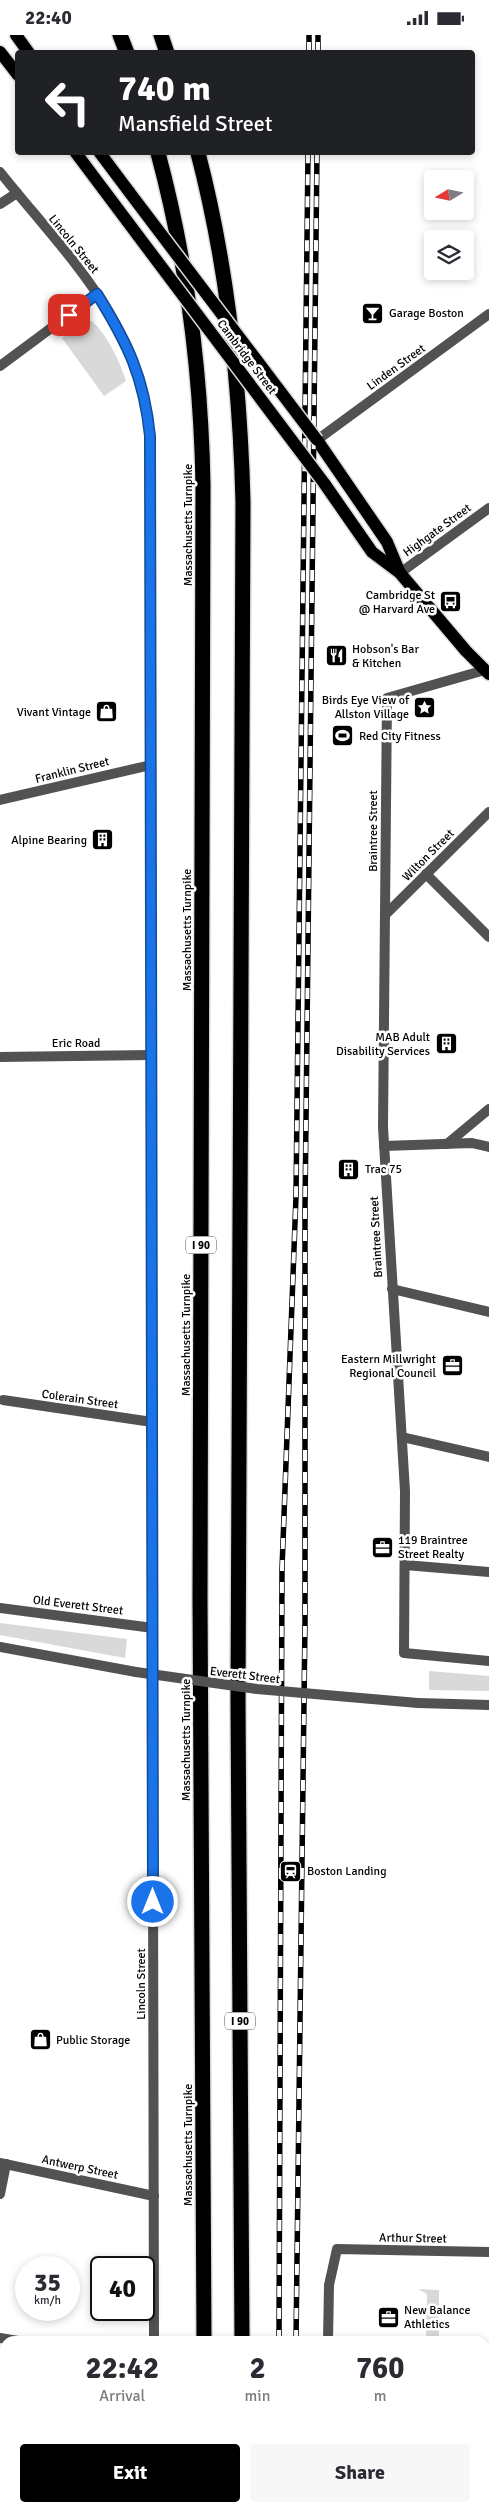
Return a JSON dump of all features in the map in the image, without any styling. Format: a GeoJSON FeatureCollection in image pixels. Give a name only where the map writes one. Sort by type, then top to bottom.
{"type":"FeatureCollection","features":[{"type":"Feature","properties":{"kind":"highway"},"geometry":{"type":"LineString","coordinates":[[120,35],[125,50]]}},
{"type":"Feature","properties":{"kind":"highway","name":"Massachusetts Turnpike"},"geometry":{"type":"LineString","coordinates":[[158,155],[177,229],[187,289],[199,396],[203,476],[200,1607],[204,2336]]}},
{"type":"Feature","properties":{"kind":"highway","name":"I 90"},"geometry":{"type":"LineString","coordinates":[[198,155],[217,234],[233,332],[243,493],[238,1597],[242,2336]]}},
{"type":"Feature","properties":{"kind":"main road"},"geometry":{"type":"LineString","coordinates":[[16,35],[27,50]]}},
{"type":"Feature","properties":{"kind":"main road"},"geometry":{"type":"LineString","coordinates":[[0,52],[15,71]]}},
{"type":"Feature","properties":{"kind":"main road","name":"Cambridge Street"},"geometry":{"type":"LineString","coordinates":[[78,155],[324,483],[372,551],[400,573],[466,651],[488,671]]}},
{"type":"Feature","properties":{"kind":"main road","name":"Cambridge Street"},"geometry":{"type":"LineString","coordinates":[[102,155],[321,437],[325,451],[387,542],[400,573]]}},
{"type":"Feature","properties":{"kind":"street","name":"Lincoln Street"},"geometry":{"type":"LineString","coordinates":[[0,172],[63,247],[97,294],[125,340],[143,389],[148,425],[151,765],[154,2336]]}},
{"type":"Feature","properties":{"kind":"street"},"geometry":{"type":"LineString","coordinates":[[0,204],[17,193]]}},
{"type":"Feature","properties":{"kind":"street"},"geometry":{"type":"LineString","coordinates":[[0,366],[97,294]]}},
{"type":"Feature","properties":{"kind":"street","name":"Linden Street"},"geometry":{"type":"LineString","coordinates":[[321,437],[489,314]]}},
{"type":"Feature","properties":{"kind":"street","name":"Highgate Street"},"geometry":{"type":"LineString","coordinates":[[400,573],[489,508]]}},
{"type":"Feature","properties":{"kind":"street","name":"Braintree Street"},"geometry":{"type":"LineString","coordinates":[[488,671],[387,698],[384,1146],[406,1499],[404,1653],[489,1661]]}},
{"type":"Feature","properties":{"kind":"street","name":"Franklin Street"},"geometry":{"type":"LineString","coordinates":[[0,800],[151,765]]}},
{"type":"Feature","properties":{"kind":"street","name":"Wilton Street"},"geometry":{"type":"LineString","coordinates":[[385,915],[489,812]]}},
{"type":"Feature","properties":{"kind":"street"},"geometry":{"type":"LineString","coordinates":[[426,874],[489,937]]}},
{"type":"Feature","properties":{"kind":"street","name":"Eric Road"},"geometry":{"type":"LineString","coordinates":[[0,1057],[151,1055]]}},
{"type":"Feature","properties":{"kind":"street"},"geometry":{"type":"LineString","coordinates":[[447,1143],[489,1109]]}},
{"type":"Feature","properties":{"kind":"street"},"geometry":{"type":"LineString","coordinates":[[384,1146],[472,1143],[489,1147]]}},
{"type":"Feature","properties":{"kind":"street"},"geometry":{"type":"LineString","coordinates":[[392,1289],[489,1312]]}},
{"type":"Feature","properties":{"kind":"street","name":"Colerain Street"},"geometry":{"type":"LineString","coordinates":[[3,1400],[152,1422]]}},
{"type":"Feature","properties":{"kind":"street"},"geometry":{"type":"LineString","coordinates":[[402,1437],[489,1457]]}},
{"type":"Feature","properties":{"kind":"street"},"geometry":{"type":"LineString","coordinates":[[405,1565],[489,1572]]}},
{"type":"Feature","properties":{"kind":"street","name":"Old Everett Street"},"geometry":{"type":"LineString","coordinates":[[0,1608],[153,1628]]}},
{"type":"Feature","properties":{"kind":"street","name":"Everett Street"},"geometry":{"type":"LineString","coordinates":[[0,1647],[136,1672],[257,1689],[418,1703],[489,1705]]}},
{"type":"Feature","properties":{"kind":"street"},"geometry":{"type":"LineString","coordinates":[[0,2194],[3,2163]]}},
{"type":"Feature","properties":{"kind":"street","name":"Antwerp Street"},"geometry":{"type":"LineString","coordinates":[[3,2163],[154,2196]]}},
{"type":"Feature","properties":{"kind":"street","name":"Arthur Street"},"geometry":{"type":"LineString","coordinates":[[328,2336],[329,2285],[337,2249],[489,2252]]}},
{"type":"Feature","properties":{"kind":"shaded area"},"geometry":{"type":"Polygon","coordinates":[[[92,321],[112,349],[126,381],[104,396],[62,338],[83,322],[92,321]]]}},
{"type":"Feature","properties":{"kind":"shaded area"},"geometry":{"type":"Polygon","coordinates":[[[0,1623],[127,1639],[125,1658],[0,1635],[0,1623]]]}},
{"type":"Feature","properties":{"kind":"shaded area"},"geometry":{"type":"Polygon","coordinates":[[[429,1671],[489,1676],[489,1691],[429,1690],[429,1671]]]}},
{"type":"Feature","properties":{"kind":"shaded area"},"geometry":{"type":"Polygon","coordinates":[[[418,2289],[439,2290],[439,2336],[426,2336],[427,2294],[418,2289]]]}},
{"type":"Feature","properties":{"kind":"railway"},"geometry":{"type":"LineString","coordinates":[[309,35],[309,50]]}},
{"type":"Feature","properties":{"kind":"railway"},"geometry":{"type":"LineString","coordinates":[[318,35],[318,50]]}},
{"type":"Feature","properties":{"kind":"railway"},"geometry":{"type":"LineString","coordinates":[[279,2336],[282,1569],[296,1196],[308,155]]}},
{"type":"Feature","properties":{"kind":"railway"},"geometry":{"type":"LineString","coordinates":[[296,2336],[305,1622],[305,1208],[317,155]]}},
{"type":"Feature","properties":{"kind":"place","name":"Garage Boston"},"geometry":{"type":"Point","coordinates":[373,313]}},
{"type":"Feature","properties":{"kind":"place","name":"Cambridge St @ Harvard Ave"},"geometry":{"type":"Point","coordinates":[451,602]}},
{"type":"Feature","properties":{"kind":"place","name":"Hobson's Bar & Kitchen"},"geometry":{"type":"Point","coordinates":[336,656]}},
{"type":"Feature","properties":{"kind":"place","name":"Birds Eye View of Allston Village"},"geometry":{"type":"Point","coordinates":[425,707]}},
{"type":"Feature","properties":{"kind":"place","name":"Vivant Vintage"},"geometry":{"type":"Point","coordinates":[107,712]}},
{"type":"Feature","properties":{"kind":"place","name":"Red City Fitness"},"geometry":{"type":"Point","coordinates":[343,736]}},
{"type":"Feature","properties":{"kind":"place","name":"Alpine Bearing"},"geometry":{"type":"Point","coordinates":[103,840]}},
{"type":"Feature","properties":{"kind":"place","name":"MAB Adult Disability Services"},"geometry":{"type":"Point","coordinates":[446,1044]}},
{"type":"Feature","properties":{"kind":"place","name":"Trac 75"},"geometry":{"type":"Point","coordinates":[349,1169]}},
{"type":"Feature","properties":{"kind":"place","name":"Eastern Millwright Regional Council"},"geometry":{"type":"Point","coordinates":[452,1366]}},
{"type":"Feature","properties":{"kind":"place","name":"119 Braintree Street Realty"},"geometry":{"type":"Point","coordinates":[382,1547]}},
{"type":"Feature","properties":{"kind":"place","name":"Boston Landing"},"geometry":{"type":"Point","coordinates":[291,1871]}},
{"type":"Feature","properties":{"kind":"place","name":"Public Storage"},"geometry":{"type":"Point","coordinates":[40,2040]}},
{"type":"Feature","properties":{"kind":"place","name":"New Balance Athletics"},"geometry":{"type":"Point","coordinates":[388,2317]}},
{"type":"Feature","properties":{"kind":"route"},"geometry":{"type":"LineString","coordinates":[[69,315],[97,294],[125,340],[137,369],[143,389],[150,436],[149,702],[151,765],[153,1902]]}}]}
